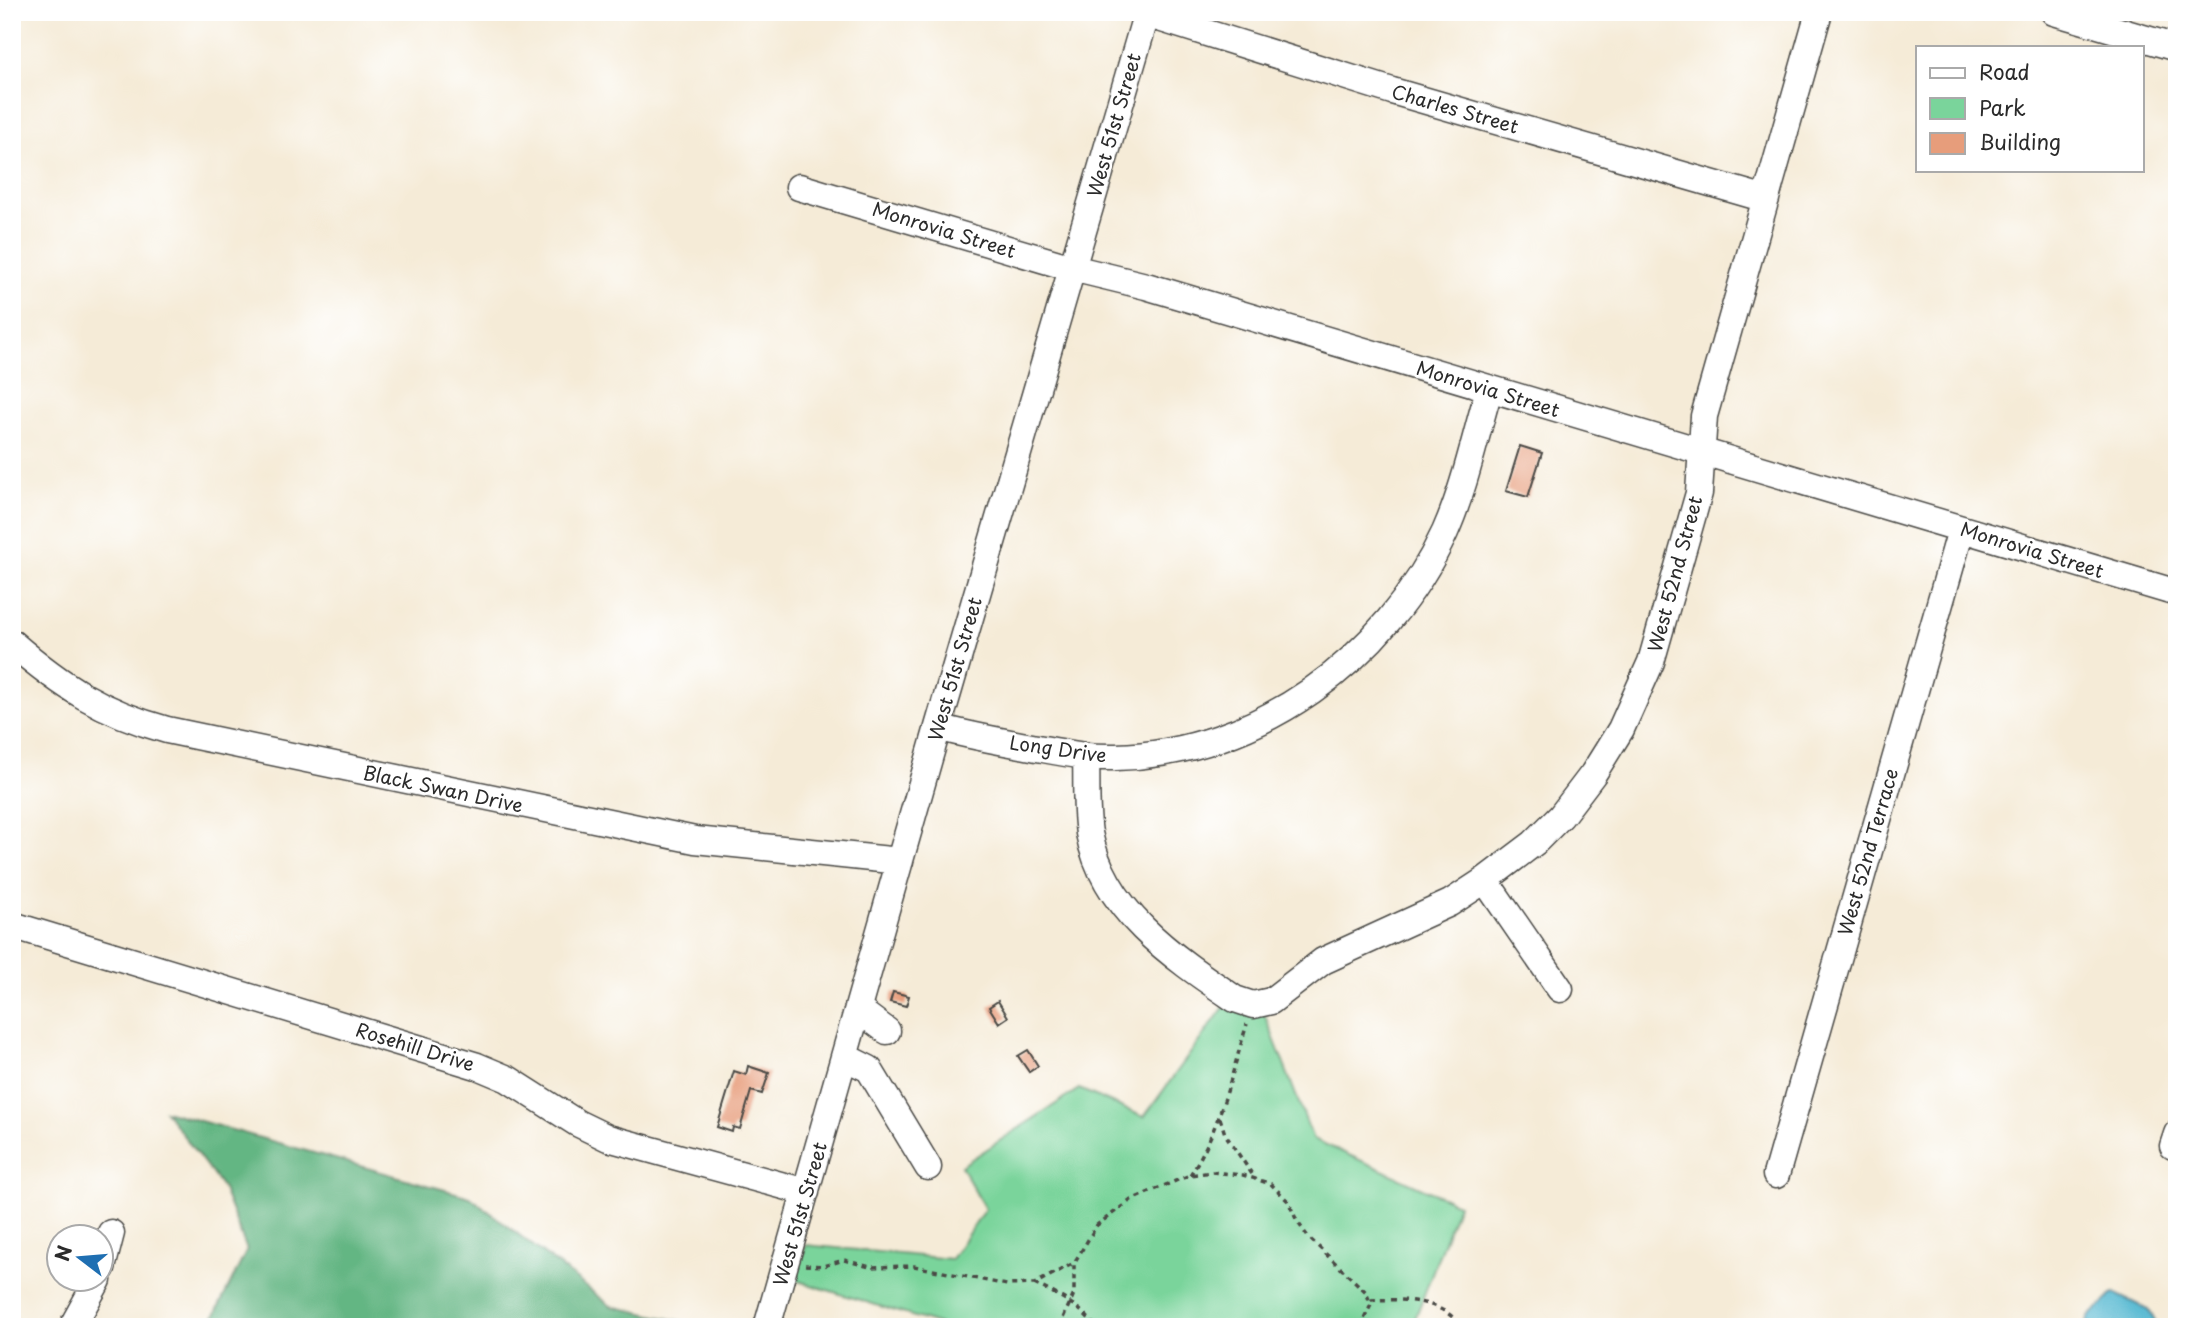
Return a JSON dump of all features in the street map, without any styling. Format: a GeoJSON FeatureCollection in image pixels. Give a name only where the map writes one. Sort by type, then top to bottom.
{"type":"FeatureCollection","features":[{"type":"Feature","properties":{"kind":"street","name":"West 52nd Street"},"geometry":{"type":"LineString","coordinates":[[1244,1002],[1271,1001],[1323,961],[1443,907],[1485,880],[1534,843],[1560,816],[1593,774],[1622,729],[1651,662],[1699,493],[1704,416],[1819,12]]}},
{"type":"Feature","properties":{"kind":"street"},"geometry":{"type":"LineString","coordinates":[[2054,12],[2177,48]]}},
{"type":"Feature","properties":{"kind":"street","name":"Charles Street"},"geometry":{"type":"LineString","coordinates":[[1147,13],[1392,91],[1766,199]]}},
{"type":"Feature","properties":{"kind":"street","name":"West 51st Street"},"geometry":{"type":"LineString","coordinates":[[767,1327],[938,727],[1147,13]]}},
{"type":"Feature","properties":{"kind":"street","name":"Monrovia Street"},"geometry":{"type":"LineString","coordinates":[[799,187],[1072,268],[1146,286],[2177,593]]}},
{"type":"Feature","properties":{"kind":"street","name":"Long Drive"},"geometry":{"type":"LineString","coordinates":[[938,727],[970,736],[1086,757],[1118,757],[1164,752],[1210,740],[1255,723],[1299,700],[1339,671],[1375,637],[1422,574],[1445,531],[1456,501],[1489,390]]}},
{"type":"Feature","properties":{"kind":"street","name":"West 52nd Terrace"},"geometry":{"type":"LineString","coordinates":[[1776,1175],[1961,530]]}},
{"type":"Feature","properties":{"kind":"street","name":"Black Swan Drive"},"geometry":{"type":"LineString","coordinates":[[12,643],[57,681],[93,704],[137,722],[167,730],[695,840],[900,861]]}},
{"type":"Feature","properties":{"kind":"street"},"geometry":{"type":"LineString","coordinates":[[1086,757],[1089,832],[1103,877],[1141,929],[1244,1002]]}},
{"type":"Feature","properties":{"kind":"street"},"geometry":{"type":"LineString","coordinates":[[1485,880],[1560,989]]}},
{"type":"Feature","properties":{"kind":"street","name":"Rosehill Drive"},"geometry":{"type":"LineString","coordinates":[[12,925],[477,1066],[508,1079],[577,1123],[608,1138],[806,1192]]}},
{"type":"Feature","properties":{"kind":"street"},"geometry":{"type":"LineString","coordinates":[[859,1010],[887,1031]]}},
{"type":"Feature","properties":{"kind":"street"},"geometry":{"type":"LineString","coordinates":[[845,1058],[869,1069],[928,1167]]}},
{"type":"Feature","properties":{"kind":"street"},"geometry":{"type":"LineString","coordinates":[[72,1327],[90,1294]]}},
{"type":"Feature","properties":{"kind":"path"},"geometry":{"type":"LineString","coordinates":[[1190,1175],[1204,1153],[1220,1116],[1244,1002]]}},
{"type":"Feature","properties":{"kind":"path"},"geometry":{"type":"LineString","coordinates":[[1220,1116],[1225,1134],[1256,1180]]}},
{"type":"Feature","properties":{"kind":"path"},"geometry":{"type":"LineString","coordinates":[[1034,1284],[1074,1263],[1097,1225],[1131,1200],[1190,1175],[1230,1173],[1271,1184],[1280,1192],[1308,1237],[1359,1284],[1370,1300],[1369,1309],[1360,1327]]}},
{"type":"Feature","properties":{"kind":"path"},"geometry":{"type":"LineString","coordinates":[[786,1260],[813,1267],[844,1260],[870,1267],[914,1266],[998,1284],[1034,1284],[1082,1310],[1096,1327]]}},
{"type":"Feature","properties":{"kind":"path"},"geometry":{"type":"LineString","coordinates":[[1059,1327],[1075,1286],[1074,1263]]}},
{"type":"Feature","properties":{"kind":"path"},"geometry":{"type":"LineString","coordinates":[[1370,1300],[1407,1300],[1443,1309],[1461,1327]]}},
{"type":"Feature","properties":{"kind":"green space"},"geometry":{"type":"Polygon","coordinates":[[[1224,1007],[1264,1013],[1313,1139],[1458,1204],[1412,1327],[947,1327],[795,1280],[806,1245],[951,1259],[985,1209],[961,1166],[1079,1089],[1144,1117],[1224,1007]]]}},
{"type":"Feature","properties":{"kind":"green space"},"geometry":{"type":"Polygon","coordinates":[[[165,1111],[470,1197],[611,1306],[707,1327],[209,1327],[247,1250],[222,1187],[165,1111]]]}},
{"type":"Feature","properties":{"kind":"water"},"geometry":{"type":"Polygon","coordinates":[[[2114,1293],[2149,1310],[2158,1327],[2085,1327],[2089,1317],[2114,1293]]]}},
{"type":"Feature","properties":{"kind":"building"},"geometry":{"type":"Polygon","coordinates":[[[1520,446],[1542,453],[1528,497],[1506,491],[1520,446]]]}},
{"type":"Feature","properties":{"kind":"building"},"geometry":{"type":"Polygon","coordinates":[[[893,992],[909,996],[906,1006],[890,1002],[893,992]]]}},
{"type":"Feature","properties":{"kind":"building"},"geometry":{"type":"Polygon","coordinates":[[[998,1001],[1008,1017],[999,1023],[989,1007],[998,1001]]]}},
{"type":"Feature","properties":{"kind":"building"},"geometry":{"type":"Polygon","coordinates":[[[1028,1050],[1038,1066],[1029,1072],[1018,1056],[1028,1050]]]}},
{"type":"Feature","properties":{"kind":"building"},"geometry":{"type":"Polygon","coordinates":[[[748,1066],[769,1073],[762,1094],[751,1091],[740,1129],[733,1127],[732,1132],[717,1127],[734,1071],[746,1075],[748,1066]]]}}]}
